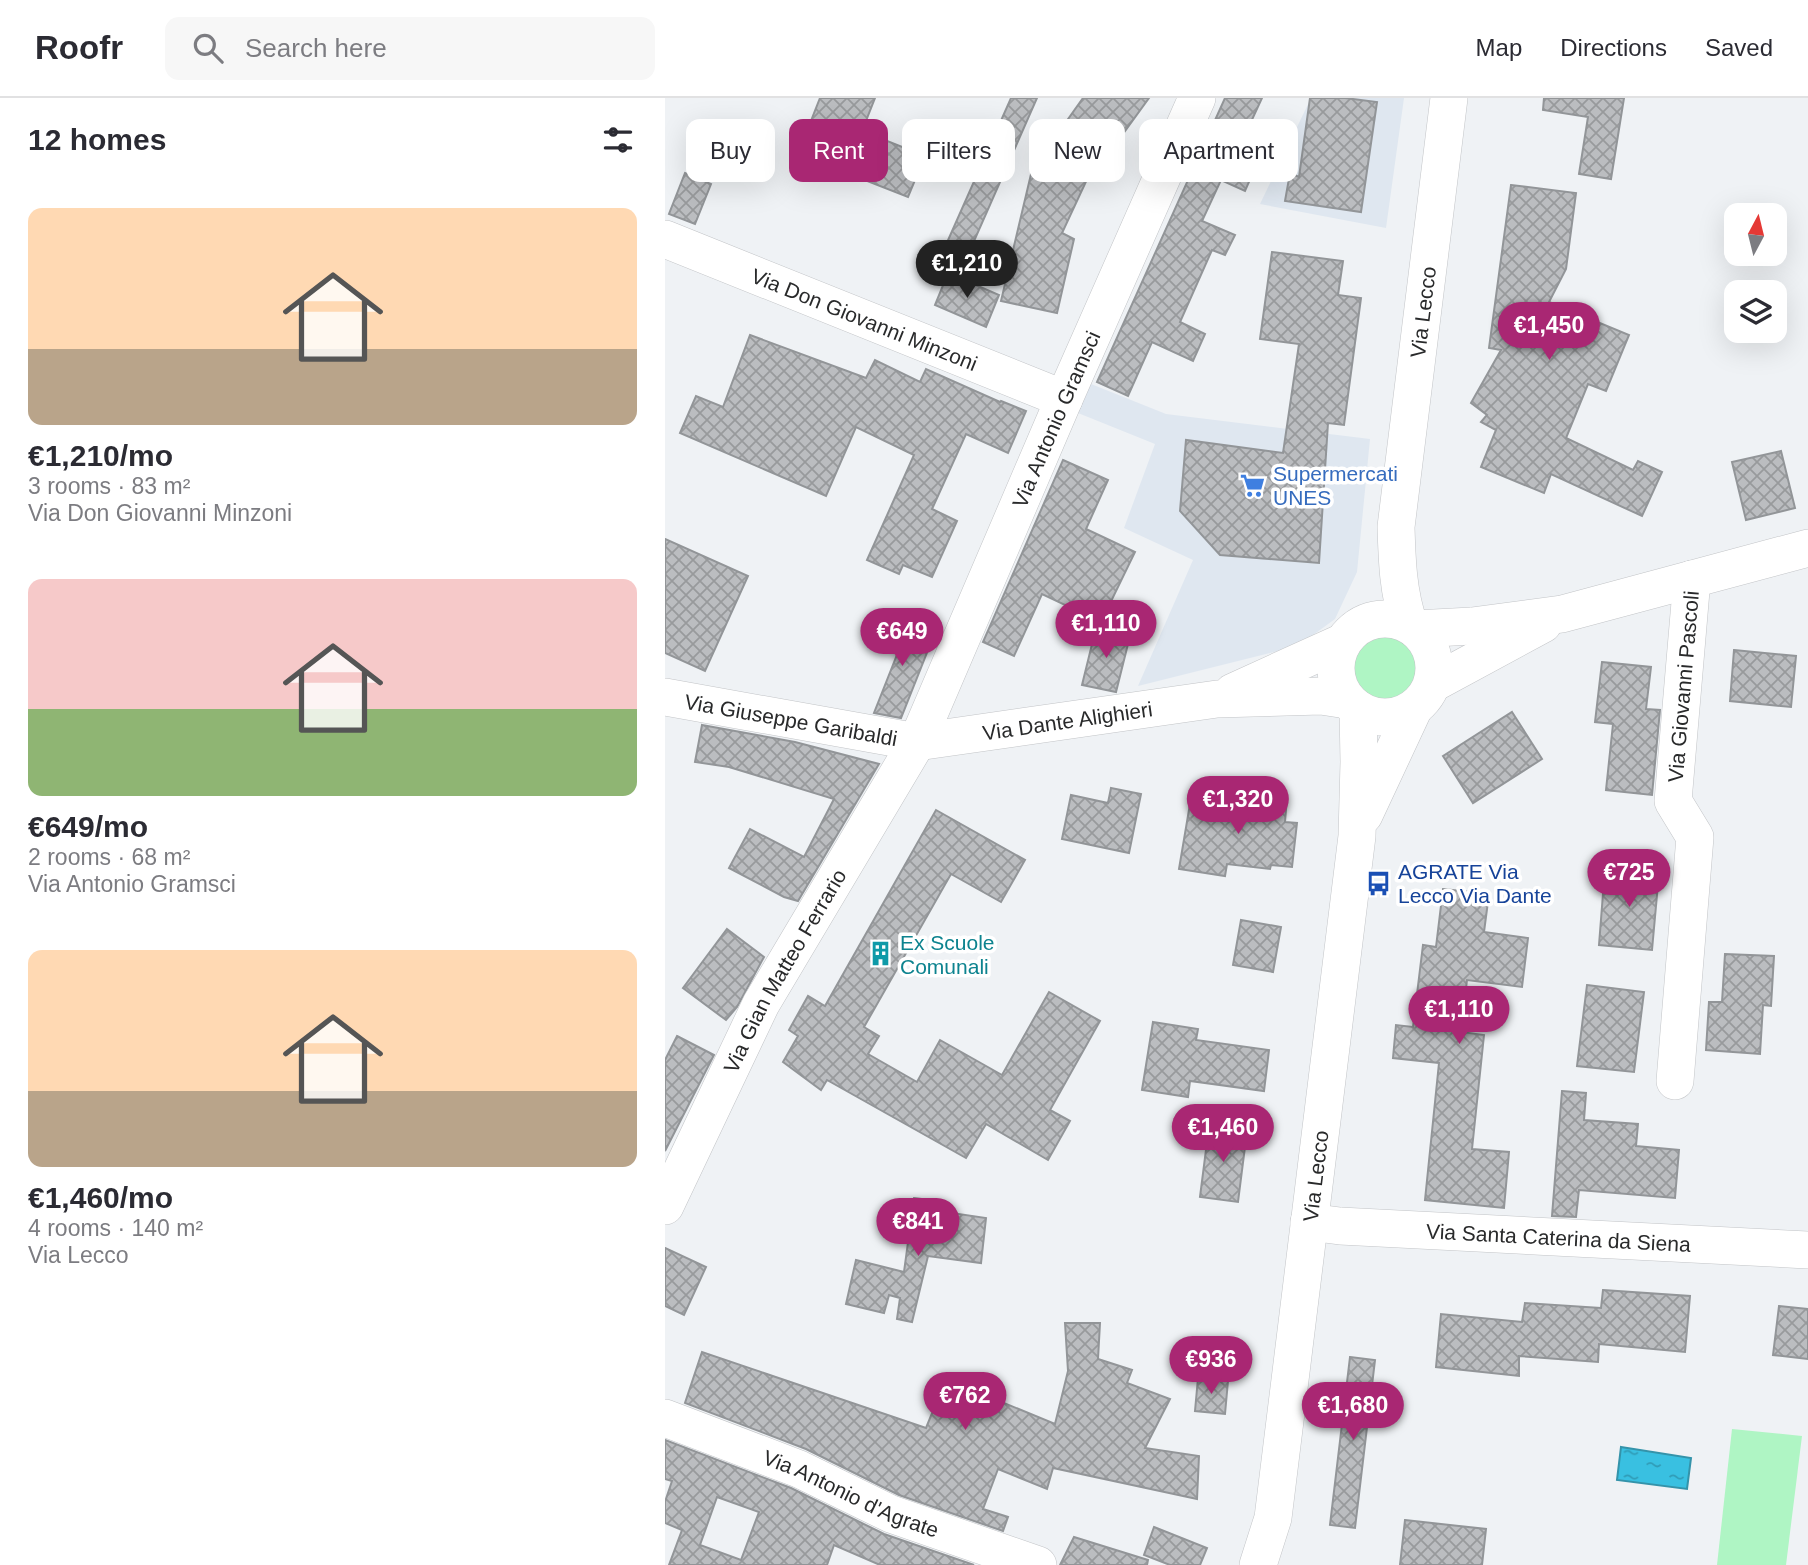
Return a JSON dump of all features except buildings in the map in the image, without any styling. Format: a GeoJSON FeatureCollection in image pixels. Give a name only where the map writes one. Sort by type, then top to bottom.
{"type":"FeatureCollection","features":[{"type":"Feature","properties":{"kind":"street","name":"Via Antonio Gramsci"},"geometry":{"type":"LineString","coordinates":[[917,742],[1196,98]]}},
{"type":"Feature","properties":{"kind":"street","name":"Via Lecco"},"geometry":{"type":"LineString","coordinates":[[1412,626],[1401,598],[1396,527],[1449,98]]}},
{"type":"Feature","properties":{"kind":"street","name":"Via Don Giovanni Minzoni"},"geometry":{"type":"LineString","coordinates":[[665,239],[1065,399]]}},
{"type":"Feature","properties":{"kind":"street","name":"Via Lecco"},"geometry":{"type":"LineString","coordinates":[[1347,637],[1375,582],[1396,527]]}},
{"type":"Feature","properties":{"kind":"street"},"geometry":{"type":"LineString","coordinates":[[1412,626],[1472,626],[1562,614],[1808,548]]}},
{"type":"Feature","properties":{"kind":"street","name":"Via Giovanni Pascoli"},"geometry":{"type":"LineString","coordinates":[[1675,1081],[1695,836],[1674,801],[1692,579]]}},
{"type":"Feature","properties":{"kind":"street"},"geometry":{"type":"LineString","coordinates":[[1423,696],[1435,668],[1432,651],[1423,635],[1412,626],[1384,618],[1363,624],[1347,637],[1337,658],[1336,676],[1342,692],[1352,704],[1371,715],[1393,717],[1404,714],[1423,696],[1562,614]]}},
{"type":"Feature","properties":{"kind":"street","name":"Via Dante Alighieri"},"geometry":{"type":"LineString","coordinates":[[1217,699],[1347,637]]}},
{"type":"Feature","properties":{"kind":"street","name":"Via Dante Alighieri"},"geometry":{"type":"LineString","coordinates":[[917,742],[1217,699],[1321,696],[1352,704]]}},
{"type":"Feature","properties":{"kind":"street","name":"Via Lecco"},"geometry":{"type":"LineString","coordinates":[[1357,836],[1372,797],[1423,696]]}},
{"type":"Feature","properties":{"kind":"street","name":"Via Giuseppe Garibaldi"},"geometry":{"type":"LineString","coordinates":[[665,697],[917,742]]}},
{"type":"Feature","properties":{"kind":"street","name":"Via Lecco"},"geometry":{"type":"LineString","coordinates":[[1276,1565],[1273,1518],[1357,836],[1359,762],[1352,704]]}},
{"type":"Feature","properties":{"kind":"street","name":"Via Gian Matteo Ferrario"},"geometry":{"type":"LineString","coordinates":[[665,1206],[761,1004],[917,742]]}},
{"type":"Feature","properties":{"kind":"street","name":"Via Santa Caterina da Siena"},"geometry":{"type":"LineString","coordinates":[[1309,1222],[1340,1226],[1808,1250]]}},
{"type":"Feature","properties":{"kind":"street","name":"Via Antonio d'Agrate"},"geometry":{"type":"LineString","coordinates":[[665,1418],[799,1469],[891,1514],[1038,1565]]}},
{"type":"Feature","properties":{"kind":"street","name":"Via Lecco"},"geometry":{"type":"LineString","coordinates":[[1258,1565],[1273,1518]]}},
{"type":"Feature","properties":{"kind":"shaded area"},"geometry":{"type":"Polygon","coordinates":[[[1311,98],[1404,98],[1386,228],[1260,204],[1271,182],[1298,182],[1298,125],[1311,98]]]}},
{"type":"Feature","properties":{"kind":"shaded area"},"geometry":{"type":"Polygon","coordinates":[[[1091,384],[1166,414],[1370,439],[1357,572],[1335,619],[1298,646],[1138,686],[1193,560],[1124,528],[1155,444],[1078,413],[1091,384]]]}},
{"type":"Feature","properties":{"kind":"green space"},"geometry":{"type":"Polygon","coordinates":[[[1385,634],[1398,637],[1409,644],[1416,655],[1419,668],[1416,681],[1409,692],[1398,699],[1385,702],[1372,699],[1361,692],[1354,681],[1351,668],[1354,655],[1361,644],[1372,637],[1385,634]]]}},
{"type":"Feature","properties":{"kind":"green space"},"geometry":{"type":"Polygon","coordinates":[[[1732,1429],[1802,1436],[1786,1565],[1717,1565],[1732,1429]]]}},
{"type":"Feature","properties":{"kind":"water"},"geometry":{"type":"Polygon","coordinates":[[[1621,1447],[1691,1458],[1687,1489],[1617,1480],[1621,1447]]]}},
{"type":"Feature","properties":{"kind":"place","name":"Supermercati UNES"},"geometry":{"type":"Point","coordinates":[1253,485]}},
{"type":"Feature","properties":{"kind":"place","name":"AGRATE Via Lecco Via Dante"},"geometry":{"type":"Point","coordinates":[1378,883]}},
{"type":"Feature","properties":{"kind":"place","name":"Ex Scuole Comunali"},"geometry":{"type":"Point","coordinates":[880,954]}}]}
